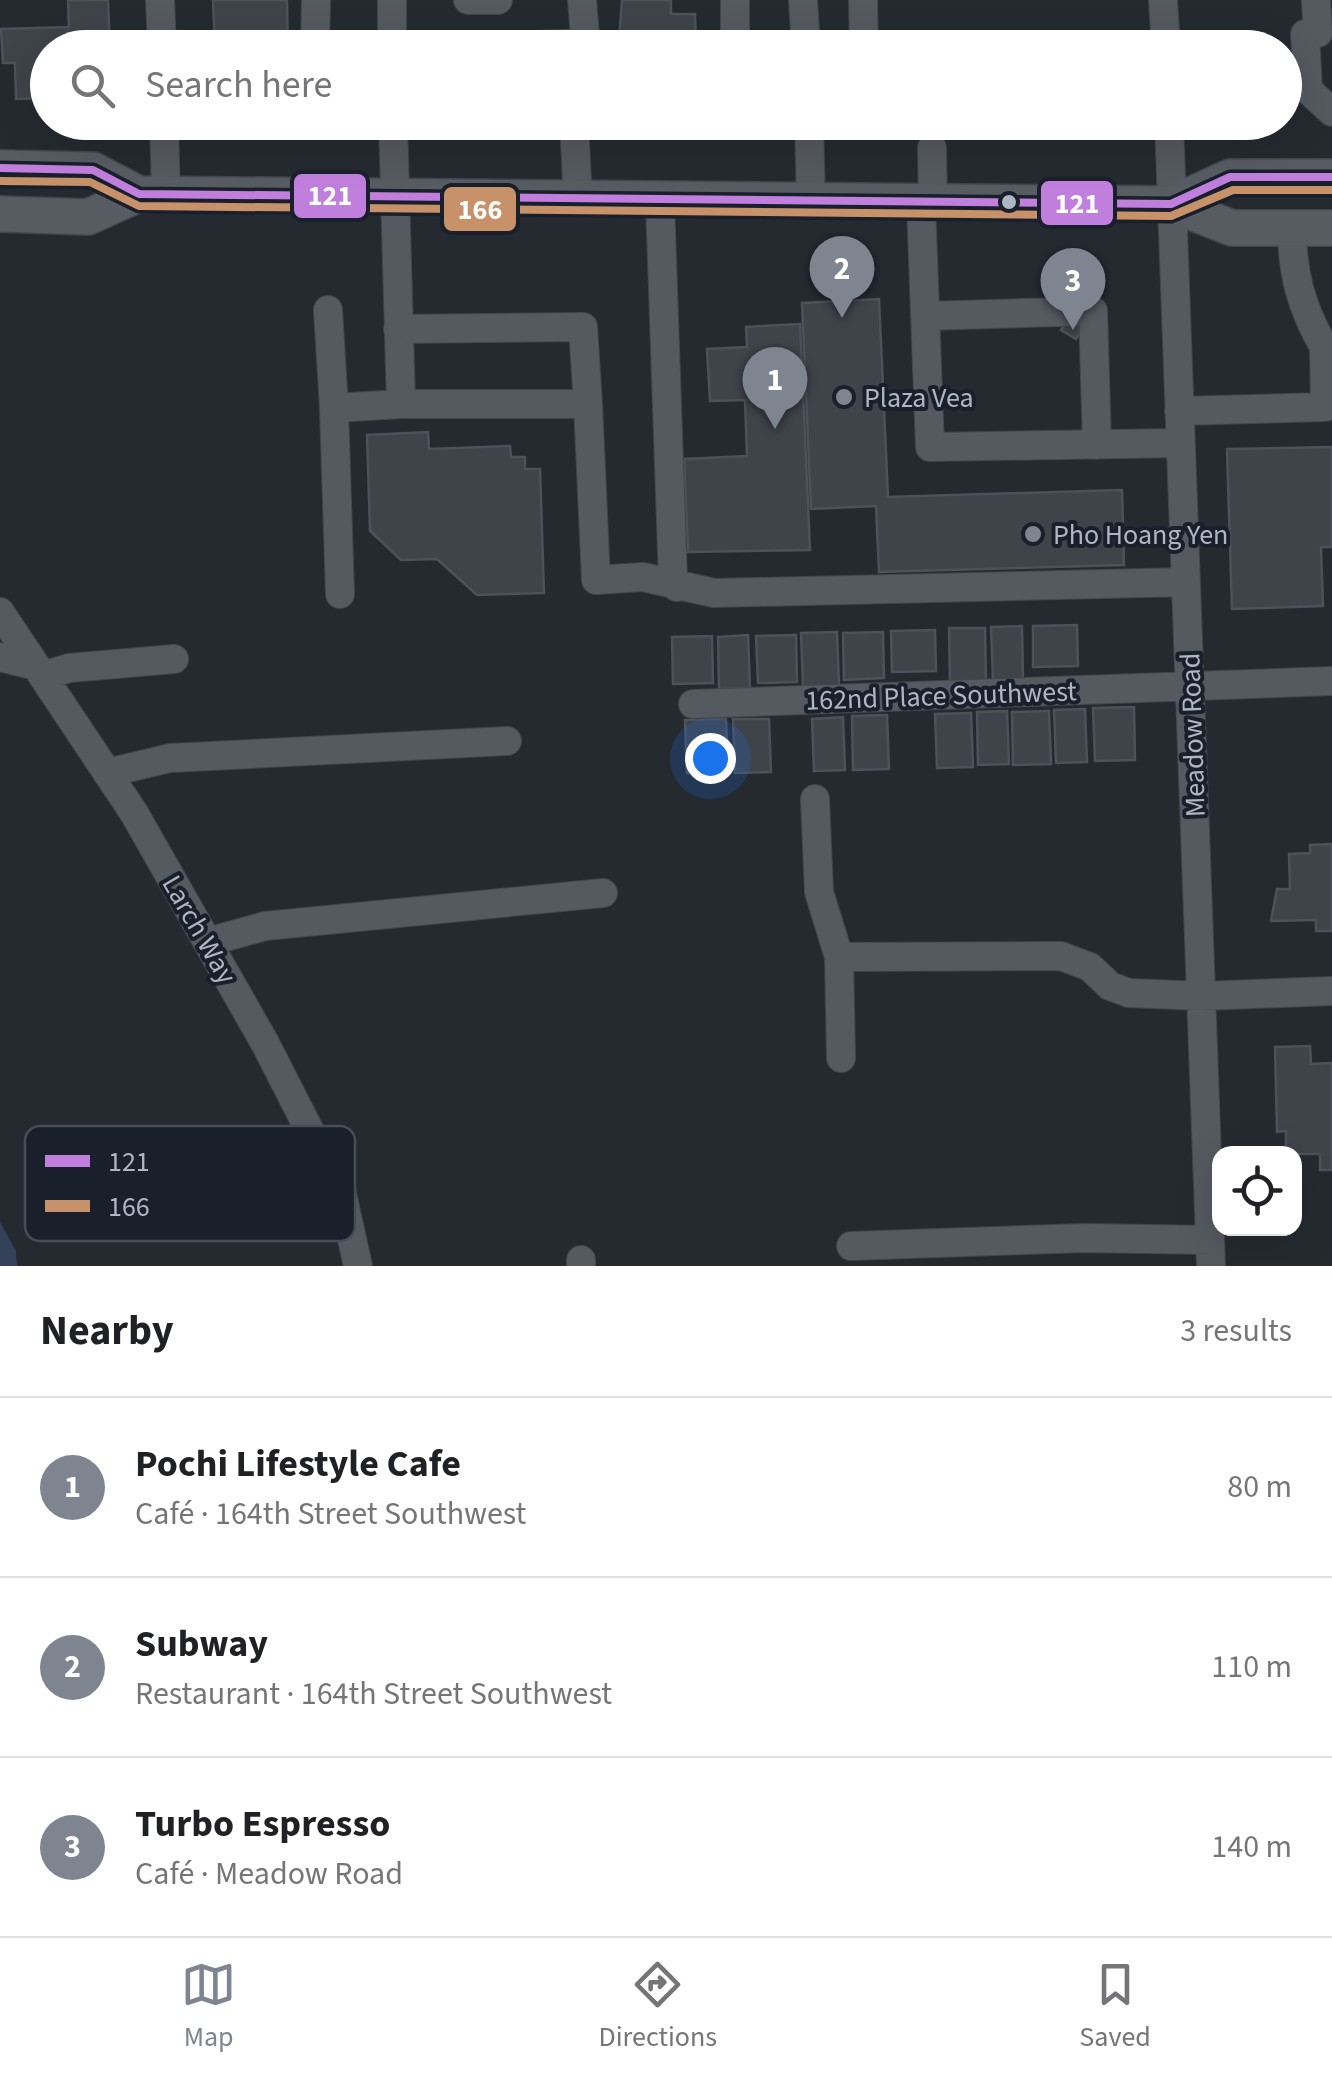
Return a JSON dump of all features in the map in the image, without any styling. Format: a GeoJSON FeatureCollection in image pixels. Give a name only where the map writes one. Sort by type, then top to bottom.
{"type":"FeatureCollection","features":[{"type":"Feature","properties":{"kind":"main road"},"geometry":{"type":"LineString","coordinates":[[0,168],[93,170],[152,195]]}},
{"type":"Feature","properties":{"kind":"main road"},"geometry":{"type":"LineString","coordinates":[[1171,204],[1230,176],[1332,177]]}},
{"type":"Feature","properties":{"kind":"main road"},"geometry":{"type":"LineString","coordinates":[[0,214],[88,218],[152,195],[578,202],[1171,204],[1232,228],[1332,228]]}},
{"type":"Feature","properties":{"kind":"street"},"geometry":{"type":"LineString","coordinates":[[160,0],[161,30]]}},
{"type":"Feature","properties":{"kind":"street"},"geometry":{"type":"LineString","coordinates":[[316,0],[316,30]]}},
{"type":"Feature","properties":{"kind":"street"},"geometry":{"type":"LineString","coordinates":[[392,0],[392,30]]}},
{"type":"Feature","properties":{"kind":"street"},"geometry":{"type":"LineString","coordinates":[[468,0],[498,0]]}},
{"type":"Feature","properties":{"kind":"street"},"geometry":{"type":"LineString","coordinates":[[582,0],[584,30]]}},
{"type":"Feature","properties":{"kind":"street"},"geometry":{"type":"LineString","coordinates":[[735,0],[736,30]]}},
{"type":"Feature","properties":{"kind":"street"},"geometry":{"type":"LineString","coordinates":[[803,0],[805,30]]}},
{"type":"Feature","properties":{"kind":"street"},"geometry":{"type":"LineString","coordinates":[[862,0],[863,30]]}},
{"type":"Feature","properties":{"kind":"street"},"geometry":{"type":"LineString","coordinates":[[1164,0],[1165,30]]}},
{"type":"Feature","properties":{"kind":"street"},"geometry":{"type":"LineString","coordinates":[[1316,0],[1308,90],[1332,112]]}},
{"type":"Feature","properties":{"kind":"street"},"geometry":{"type":"LineString","coordinates":[[152,195],[161,140]]}},
{"type":"Feature","properties":{"kind":"street"},"geometry":{"type":"LineString","coordinates":[[392,140],[401,404]]}},
{"type":"Feature","properties":{"kind":"street"},"geometry":{"type":"LineString","coordinates":[[575,140],[578,202]]}},
{"type":"Feature","properties":{"kind":"street"},"geometry":{"type":"LineString","coordinates":[[809,140],[811,203]]}},
{"type":"Feature","properties":{"kind":"street","name":"Meadow Road"},"geometry":{"type":"LineString","coordinates":[[1170,140],[1210,1253]]}},
{"type":"Feature","properties":{"kind":"street"},"geometry":{"type":"LineString","coordinates":[[932,148],[926,316],[930,448],[1180,443]]}},
{"type":"Feature","properties":{"kind":"street"},"geometry":{"type":"LineString","coordinates":[[660,202],[673,580],[677,587]]}},
{"type":"Feature","properties":{"kind":"street"},"geometry":{"type":"LineString","coordinates":[[1179,410],[1325,407],[1328,346],[1305,315],[1292,267],[1292,228]]}},
{"type":"Feature","properties":{"kind":"street"},"geometry":{"type":"LineString","coordinates":[[328,310],[340,594]]}},
{"type":"Feature","properties":{"kind":"street"},"geometry":{"type":"LineString","coordinates":[[926,316],[1093,311],[1097,444]]}},
{"type":"Feature","properties":{"kind":"street"},"geometry":{"type":"LineString","coordinates":[[398,329],[583,328],[596,580],[644,577],[714,593],[1186,582]]}},
{"type":"Feature","properties":{"kind":"street"},"geometry":{"type":"LineString","coordinates":[[334,408],[588,404]]}},
{"type":"Feature","properties":{"kind":"street","name":"Larch Way"},"geometry":{"type":"LineString","coordinates":[[0,612],[108,772],[266,1045],[307,1126]]}},
{"type":"Feature","properties":{"kind":"street"},"geometry":{"type":"LineString","coordinates":[[0,657],[40,671],[174,658]]}},
{"type":"Feature","properties":{"kind":"street","name":"162nd Place Southwest"},"geometry":{"type":"LineString","coordinates":[[692,704],[1332,681]]}},
{"type":"Feature","properties":{"kind":"street"},"geometry":{"type":"LineString","coordinates":[[108,772],[170,758],[507,740]]}},
{"type":"Feature","properties":{"kind":"street"},"geometry":{"type":"LineString","coordinates":[[815,800],[818,892],[838,957],[841,1058]]}},
{"type":"Feature","properties":{"kind":"street"},"geometry":{"type":"LineString","coordinates":[[208,942],[264,926],[604,893]]}},
{"type":"Feature","properties":{"kind":"street"},"geometry":{"type":"LineString","coordinates":[[838,957],[1061,956],[1090,967],[1110,986],[1129,993],[1202,996],[1332,991]]}},
{"type":"Feature","properties":{"kind":"street"},"geometry":{"type":"LineString","coordinates":[[851,1246],[1084,1238],[1210,1253]]}},
{"type":"Feature","properties":{"kind":"street","name":"Larch Way"},"geometry":{"type":"LineString","coordinates":[[352,1241],[358,1266]]}},
{"type":"Feature","properties":{"kind":"water"},"geometry":{"type":"Polygon","coordinates":[[[0,1222],[16,1251],[17,1266],[0,1266],[0,1222]]]}},
{"type":"Feature","properties":{"kind":"building"},"geometry":{"type":"Polygon","coordinates":[[[68,0],[108,0],[109,30],[30,30],[30,99],[16,99],[15,63],[3,63],[1,29],[69,27],[68,0]]]}},
{"type":"Feature","properties":{"kind":"building"},"geometry":{"type":"Polygon","coordinates":[[[213,0],[287,0],[288,30],[214,30],[213,0]]]}},
{"type":"Feature","properties":{"kind":"building"},"geometry":{"type":"Polygon","coordinates":[[[622,0],[671,0],[671,14],[695,14],[695,30],[620,30],[622,0]]]}},
{"type":"Feature","properties":{"kind":"building","name":"Plaza Vea"},"geometry":{"type":"Polygon","coordinates":[[[879,299],[888,497],[1122,490],[1124,565],[879,572],[876,506],[811,509],[802,303],[879,299]]]}},
{"type":"Feature","properties":{"kind":"building"},"geometry":{"type":"Polygon","coordinates":[[[1067,320],[1082,329],[1076,339],[1061,330],[1067,320]]]}},
{"type":"Feature","properties":{"kind":"building"},"geometry":{"type":"Polygon","coordinates":[[[800,324],[810,550],[688,552],[684,459],[747,456],[745,400],[710,401],[707,349],[747,347],[746,327],[800,324]]]}},
{"type":"Feature","properties":{"kind":"building"},"geometry":{"type":"Polygon","coordinates":[[[428,432],[429,449],[510,446],[511,457],[525,457],[525,469],[540,469],[544,593],[477,595],[437,559],[401,560],[370,531],[367,435],[428,432]]]}},
{"type":"Feature","properties":{"kind":"building"},"geometry":{"type":"Polygon","coordinates":[[[1332,447],[1332,547],[1321,547],[1323,606],[1232,609],[1227,449],[1332,447]]]}},
{"type":"Feature","properties":{"kind":"building"},"geometry":{"type":"Polygon","coordinates":[[[1077,625],[1078,666],[1033,667],[1033,626],[1077,625]]]}},
{"type":"Feature","properties":{"kind":"building"},"geometry":{"type":"Polygon","coordinates":[[[1022,626],[1023,679],[993,680],[991,627],[1022,626]]]}},
{"type":"Feature","properties":{"kind":"building"},"geometry":{"type":"Polygon","coordinates":[[[949,628],[985,628],[986,681],[950,682],[949,628]]]}},
{"type":"Feature","properties":{"kind":"building"},"geometry":{"type":"Polygon","coordinates":[[[935,630],[936,671],[892,672],[891,631],[935,630]]]}},
{"type":"Feature","properties":{"kind":"building"},"geometry":{"type":"Polygon","coordinates":[[[837,632],[839,685],[803,686],[801,633],[837,632]]]}},
{"type":"Feature","properties":{"kind":"building"},"geometry":{"type":"Polygon","coordinates":[[[883,632],[884,678],[844,680],[843,633],[883,632]]]}},
{"type":"Feature","properties":{"kind":"building"},"geometry":{"type":"Polygon","coordinates":[[[748,635],[750,688],[719,689],[718,637],[748,635]]]}},
{"type":"Feature","properties":{"kind":"building"},"geometry":{"type":"Polygon","coordinates":[[[796,635],[797,682],[758,683],[756,636],[796,635]]]}},
{"type":"Feature","properties":{"kind":"building"},"geometry":{"type":"Polygon","coordinates":[[[712,636],[713,683],[673,684],[672,637],[712,636]]]}},
{"type":"Feature","properties":{"kind":"building"},"geometry":{"type":"Polygon","coordinates":[[[1134,707],[1135,760],[1095,761],[1093,708],[1134,707]]]}},
{"type":"Feature","properties":{"kind":"building"},"geometry":{"type":"Polygon","coordinates":[[[1085,709],[1087,762],[1056,763],[1054,710],[1085,709]]]}},
{"type":"Feature","properties":{"kind":"building"},"geometry":{"type":"Polygon","coordinates":[[[1007,711],[1009,764],[978,765],[977,712],[1007,711]]]}},
{"type":"Feature","properties":{"kind":"building"},"geometry":{"type":"Polygon","coordinates":[[[1049,711],[1051,764],[1013,765],[1012,712],[1049,711]]]}},
{"type":"Feature","properties":{"kind":"building"},"geometry":{"type":"Polygon","coordinates":[[[971,713],[973,767],[937,768],[935,714],[971,713]]]}},
{"type":"Feature","properties":{"kind":"building"},"geometry":{"type":"Polygon","coordinates":[[[887,715],[889,769],[853,770],[852,716],[887,715]]]}},
{"type":"Feature","properties":{"kind":"building"},"geometry":{"type":"Polygon","coordinates":[[[843,717],[845,770],[814,771],[812,719],[843,717]]]}},
{"type":"Feature","properties":{"kind":"building"},"geometry":{"type":"Polygon","coordinates":[[[726,719],[728,772],[687,773],[685,720],[726,719]]]}},
{"type":"Feature","properties":{"kind":"building"},"geometry":{"type":"Polygon","coordinates":[[[733,719],[769,719],[771,772],[735,773],[733,719]]]}},
{"type":"Feature","properties":{"kind":"building"},"geometry":{"type":"Polygon","coordinates":[[[1332,844],[1332,931],[1316,931],[1316,920],[1271,921],[1277,889],[1290,889],[1289,854],[1310,853],[1310,845],[1332,844]]]}},
{"type":"Feature","properties":{"kind":"building"},"geometry":{"type":"Polygon","coordinates":[[[1310,1046],[1311,1064],[1332,1063],[1332,1170],[1320,1170],[1320,1154],[1302,1154],[1302,1146],[1286,1146],[1286,1131],[1277,1132],[1275,1047],[1310,1046]]]}},
{"type":"Feature","properties":{"kind":"transit line","name":"121"},"geometry":{"type":"LineString","coordinates":[[0,168],[93,170],[139,194],[1171,204],[1230,177],[1332,177]]}},
{"type":"Feature","properties":{"kind":"transit line","name":"166"},"geometry":{"type":"LineString","coordinates":[[0,181],[90,182],[139,206],[1171,216],[1233,190],[1332,190]]}},
{"type":"Feature","properties":{"kind":"place","name":"Subway"},"geometry":{"type":"Point","coordinates":[842,318]}},
{"type":"Feature","properties":{"kind":"place","name":"Turbo Espresso"},"geometry":{"type":"Point","coordinates":[1073,330]}},
{"type":"Feature","properties":{"kind":"place","name":"Plaza Vea"},"geometry":{"type":"Point","coordinates":[844,397]}},
{"type":"Feature","properties":{"kind":"place","name":"Pochi Lifestyle Cafe"},"geometry":{"type":"Point","coordinates":[775,429]}},
{"type":"Feature","properties":{"kind":"place","name":"Pho Hoang Yen"},"geometry":{"type":"Point","coordinates":[1033,534]}}]}
